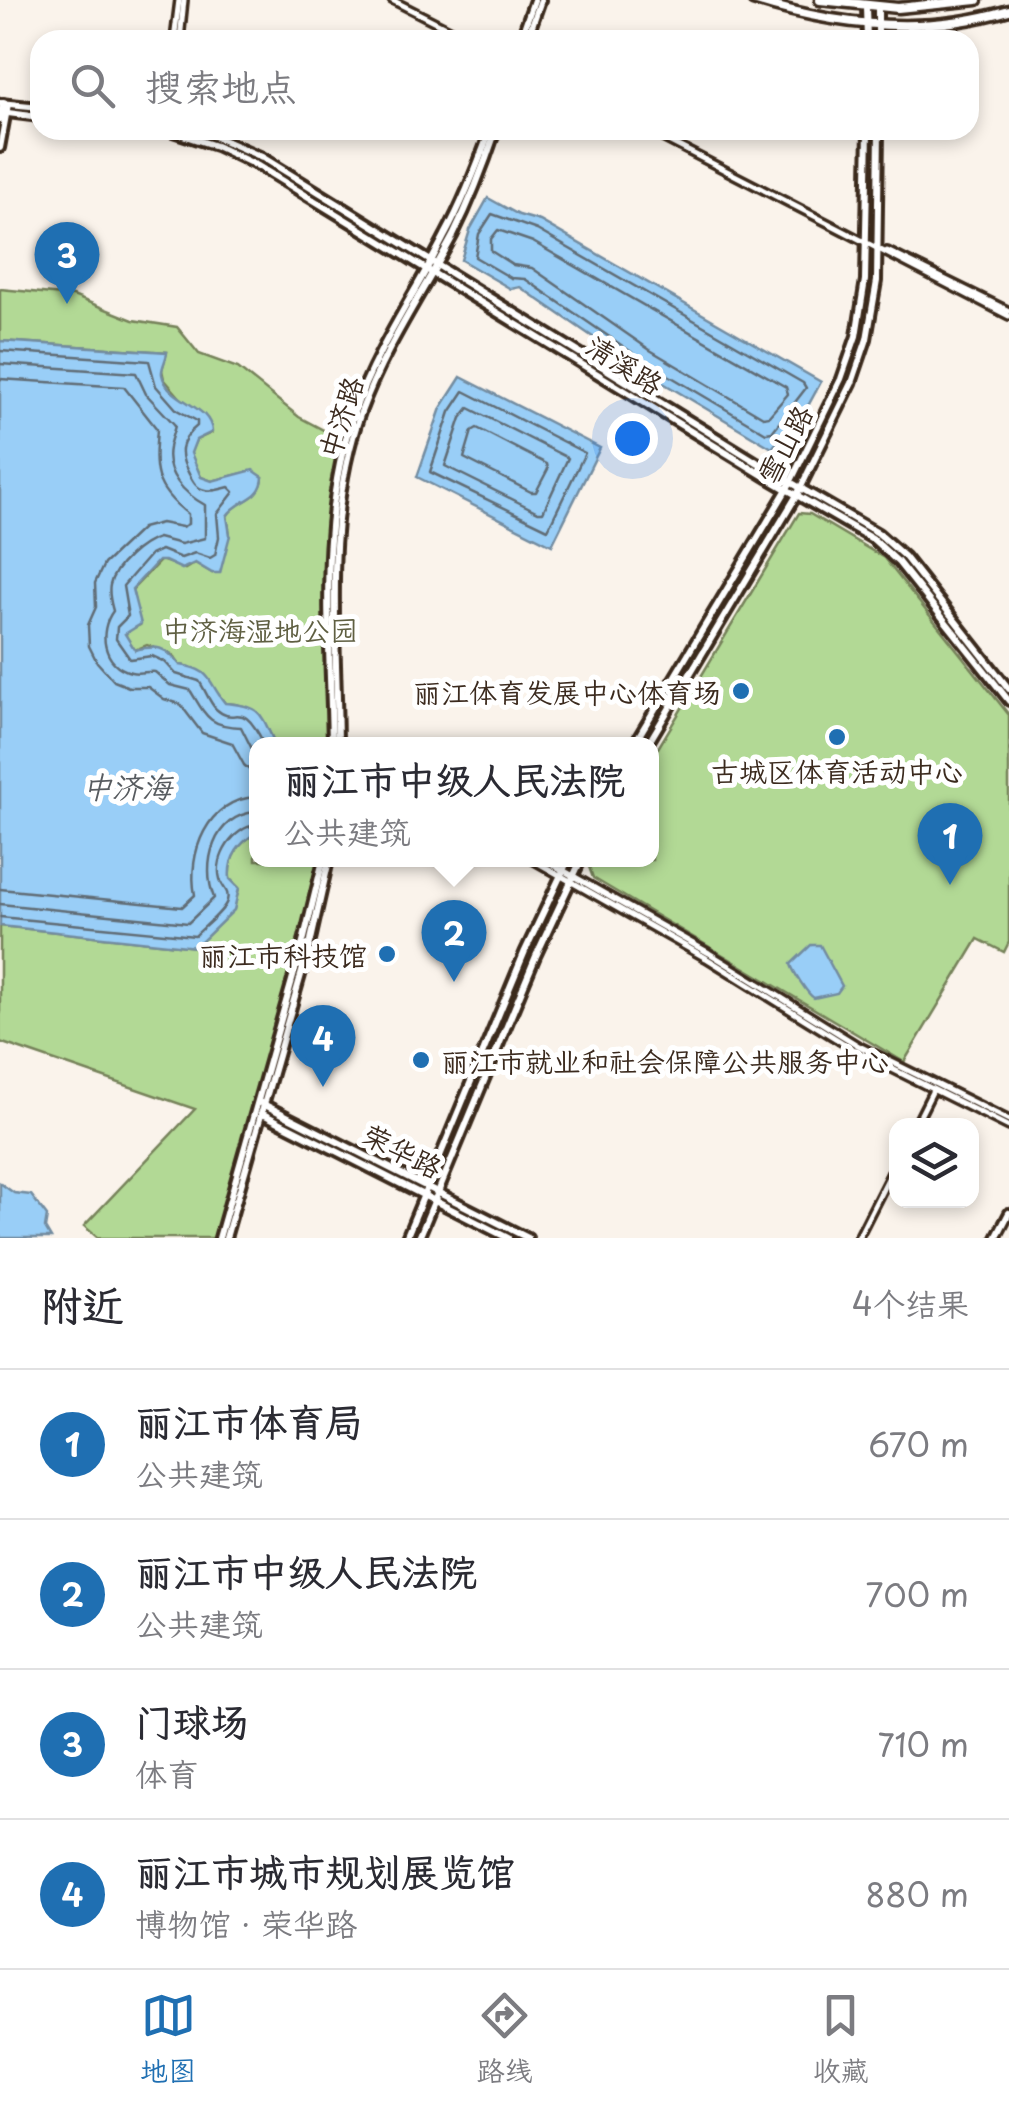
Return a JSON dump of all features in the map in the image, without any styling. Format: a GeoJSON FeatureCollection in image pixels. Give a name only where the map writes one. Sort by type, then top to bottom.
{"type":"FeatureCollection","features":[{"type":"Feature","properties":{"kind":"main road"},"geometry":{"type":"LineString","coordinates":[[753,0],[815,17],[878,25],[944,23],[1009,10]]}},
{"type":"Feature","properties":{"kind":"main road"},"geometry":{"type":"LineString","coordinates":[[820,0],[878,8],[928,7],[977,0]]}},
{"type":"Feature","properties":{"kind":"street"},"geometry":{"type":"LineString","coordinates":[[178,30],[182,0]]}},
{"type":"Feature","properties":{"kind":"street"},"geometry":{"type":"LineString","coordinates":[[392,0],[450,30]]}},
{"type":"Feature","properties":{"kind":"street"},"geometry":{"type":"LineString","coordinates":[[526,30],[537,0]]}},
{"type":"Feature","properties":{"kind":"street"},"geometry":{"type":"LineString","coordinates":[[866,7],[866,30]]}},
{"type":"Feature","properties":{"kind":"street"},"geometry":{"type":"LineString","coordinates":[[878,8],[878,30]]}},
{"type":"Feature","properties":{"kind":"street"},"geometry":{"type":"LineString","coordinates":[[0,148],[4,103],[30,106]]}},
{"type":"Feature","properties":{"kind":"street"},"geometry":{"type":"LineString","coordinates":[[2,115],[30,116]]}},
{"type":"Feature","properties":{"kind":"street","name":"清溪路"},"geometry":{"type":"LineString","coordinates":[[195,140],[247,160],[874,540],[893,556],[1009,702]]}},
{"type":"Feature","properties":{"kind":"street","name":"清溪路"},"geometry":{"type":"LineString","coordinates":[[222,140],[262,158],[434,262],[789,486]]}},
{"type":"Feature","properties":{"kind":"street","name":"中济路"},"geometry":{"type":"LineString","coordinates":[[335,737],[328,549],[336,479],[362,392],[467,205],[490,140]]}},
{"type":"Feature","properties":{"kind":"street"},"geometry":{"type":"LineString","coordinates":[[668,140],[1009,313]]}},
{"type":"Feature","properties":{"kind":"street","name":"雪山路"},"geometry":{"type":"LineString","coordinates":[[638,737],[789,486],[830,406],[851,351],[861,309],[868,242],[868,140]]}},
{"type":"Feature","properties":{"kind":"street","name":"雪山路"},"geometry":{"type":"LineString","coordinates":[[652,737],[799,492],[858,369],[872,311],[879,248],[880,140]]}},
{"type":"Feature","properties":{"kind":"street","name":"清溪路"},"geometry":{"type":"LineString","coordinates":[[799,492],[878,533],[899,550],[1009,688]]}},
{"type":"Feature","properties":{"kind":"street"},"geometry":{"type":"LineString","coordinates":[[223,1238],[324,867]]}},
{"type":"Feature","properties":{"kind":"street"},"geometry":{"type":"LineString","coordinates":[[550,867],[848,1040],[1009,1123]]}},
{"type":"Feature","properties":{"kind":"street"},"geometry":{"type":"LineString","coordinates":[[555,867],[562,872]]}},
{"type":"Feature","properties":{"kind":"street"},"geometry":{"type":"LineString","coordinates":[[406,1238],[564,867]]}},
{"type":"Feature","properties":{"kind":"street"},"geometry":{"type":"LineString","coordinates":[[419,1238],[577,867]]}},
{"type":"Feature","properties":{"kind":"street"},"geometry":{"type":"LineString","coordinates":[[572,877],[836,1039],[934,1090],[1009,1123]]}},
{"type":"Feature","properties":{"kind":"street"},"geometry":{"type":"LineString","coordinates":[[920,1118],[934,1090]]}},
{"type":"Feature","properties":{"kind":"street","name":"荣华路"},"geometry":{"type":"LineString","coordinates":[[260,1107],[426,1191],[508,1238]]}},
{"type":"Feature","properties":{"kind":"street"},"geometry":{"type":"LineString","coordinates":[[858,1238],[889,1177]]}},
{"type":"Feature","properties":{"kind":"street","name":"荣华路"},"geometry":{"type":"LineString","coordinates":[[436,1197],[528,1238]]}},
{"type":"Feature","properties":{"kind":"street"},"geometry":{"type":"LineString","coordinates":[[996,1238],[1009,1213]]}},
{"type":"Feature","properties":{"kind":"green space","name":"中济海湿地公园"},"geometry":{"type":"Polygon","coordinates":[[[0,289],[73,296],[133,320],[177,327],[199,354],[238,368],[299,417],[342,440],[325,553],[329,737],[271,737],[258,714],[245,706],[225,703],[202,674],[180,665],[172,654],[147,645],[135,650],[126,637],[126,631],[140,625],[132,590],[161,560],[185,569],[195,563],[212,573],[230,535],[227,516],[258,491],[263,477],[243,473],[212,481],[201,477],[190,453],[196,440],[211,433],[164,379],[167,352],[0,341],[0,289]]]}},
{"type":"Feature","properties":{"kind":"green space","name":"古城区体育活动中心"},"geometry":{"type":"Polygon","coordinates":[[[799,513],[810,514],[884,558],[1009,715],[1009,942],[1004,952],[978,939],[904,1062],[593,878],[589,867],[659,867],[659,746],[799,513]]]}},
{"type":"Feature","properties":{"kind":"green space"},"geometry":{"type":"Polygon","coordinates":[[[249,838],[249,867],[319,867],[217,1238],[98,1238],[84,1226],[195,1109],[0,1042],[0,926],[196,947],[234,909],[239,888],[230,879],[231,864],[249,838]]]}},
{"type":"Feature","properties":{"kind":"water"},"geometry":{"type":"Polygon","coordinates":[[[488,198],[519,215],[540,221],[821,382],[809,404],[772,448],[638,368],[520,287],[511,289],[461,260],[470,230],[488,198]]]}},
{"type":"Feature","properties":{"kind":"water","name":"中济海"},"geometry":{"type":"Polygon","coordinates":[[[0,341],[167,352],[162,371],[166,383],[210,423],[212,432],[196,440],[191,453],[201,477],[212,481],[253,470],[263,477],[258,491],[227,516],[230,535],[220,573],[195,563],[182,569],[158,561],[132,589],[141,624],[125,634],[135,650],[160,648],[180,665],[204,673],[225,703],[246,706],[258,713],[272,737],[249,737],[249,838],[231,864],[230,879],[239,888],[234,910],[196,947],[0,926],[0,341]]]}},
{"type":"Feature","properties":{"kind":"water"},"geometry":{"type":"Polygon","coordinates":[[[461,377],[600,448],[552,545],[417,477],[441,408],[461,377]]]}},
{"type":"Feature","properties":{"kind":"water"},"geometry":{"type":"Polygon","coordinates":[[[811,945],[820,945],[842,986],[837,993],[814,998],[791,964],[811,945]]]}},
{"type":"Feature","properties":{"kind":"water"},"geometry":{"type":"Polygon","coordinates":[[[0,1183],[14,1193],[31,1195],[47,1216],[45,1228],[51,1238],[0,1238],[0,1183]]]}},
{"type":"Feature","properties":{"kind":"place","name":"门球场"},"geometry":{"type":"Point","coordinates":[67,304]}},
{"type":"Feature","properties":{"kind":"place","name":"丽江体育发展中心体育场"},"geometry":{"type":"Point","coordinates":[741,691]}},
{"type":"Feature","properties":{"kind":"place","name":"古城区体育活动中心"},"geometry":{"type":"Point","coordinates":[837,737]}},
{"type":"Feature","properties":{"kind":"place","name":"丽江市体育局"},"geometry":{"type":"Point","coordinates":[950,885]}},
{"type":"Feature","properties":{"kind":"place","name":"丽江市科技馆"},"geometry":{"type":"Point","coordinates":[387,954]}},
{"type":"Feature","properties":{"kind":"place","name":"丽江市中级人民法院"},"geometry":{"type":"Point","coordinates":[454,982]}},
{"type":"Feature","properties":{"kind":"place","name":"丽江市就业和社会保障公共服务中心"},"geometry":{"type":"Point","coordinates":[421,1060]}},
{"type":"Feature","properties":{"kind":"place","name":"丽江市城市规划展览馆"},"geometry":{"type":"Point","coordinates":[323,1087]}}]}
